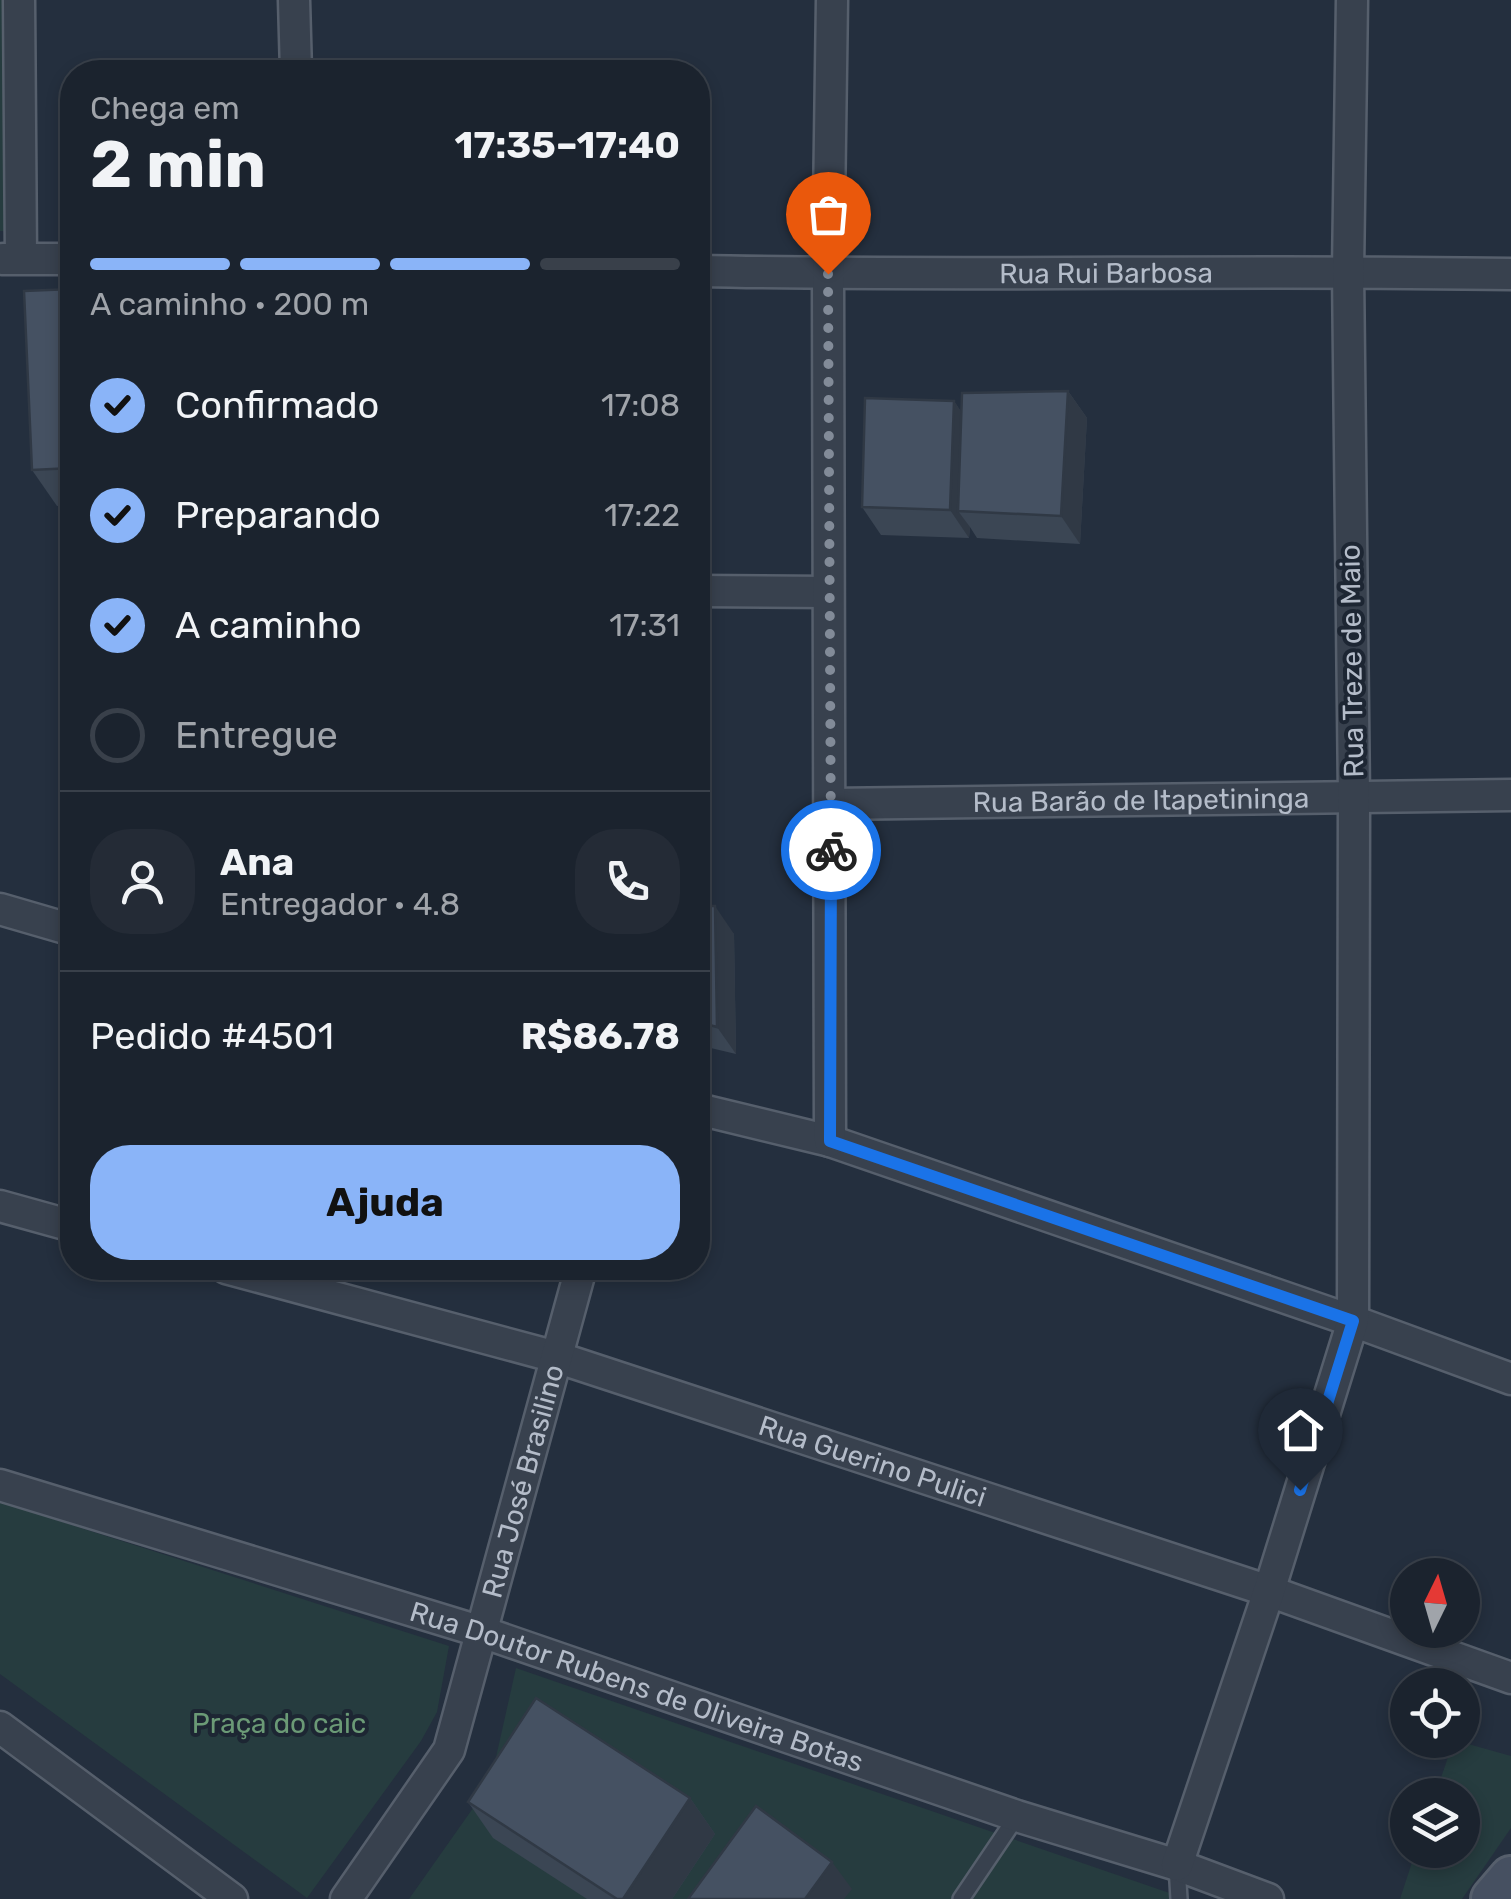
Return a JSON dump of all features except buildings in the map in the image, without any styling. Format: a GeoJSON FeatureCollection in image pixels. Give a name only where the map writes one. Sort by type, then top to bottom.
{"type":"FeatureCollection","features":[{"type":"Feature","properties":{"kind":"main road"},"geometry":{"type":"LineString","coordinates":[[1493,1899],[1511,1878]]}},
{"type":"Feature","properties":{"kind":"street"},"geometry":{"type":"LineString","coordinates":[[19,0],[10,258],[60,259]]}},
{"type":"Feature","properties":{"kind":"street"},"geometry":{"type":"LineString","coordinates":[[294,0],[296,60]]}},
{"type":"Feature","properties":{"kind":"street"},"geometry":{"type":"LineString","coordinates":[[830,1141],[828,274],[832,0]]}},
{"type":"Feature","properties":{"kind":"street","name":"Rua Treze de Maio"},"geometry":{"type":"LineString","coordinates":[[1177,1866],[1269,1591],[1353,1321],[1354,797],[1348,271],[1352,0]]}},
{"type":"Feature","properties":{"kind":"street","name":"Rua Rui Barbosa"},"geometry":{"type":"LineString","coordinates":[[710,271],[1511,274]]}},
{"type":"Feature","properties":{"kind":"street"},"geometry":{"type":"LineString","coordinates":[[710,591],[828,592]]}},
{"type":"Feature","properties":{"kind":"street","name":"Rua Barão de Itapetininga"},"geometry":{"type":"LineString","coordinates":[[831,804],[1511,795]]}},
{"type":"Feature","properties":{"kind":"street"},"geometry":{"type":"LineString","coordinates":[[0,910],[60,927]]}},
{"type":"Feature","properties":{"kind":"street"},"geometry":{"type":"LineString","coordinates":[[710,1111],[830,1141],[1511,1379]]}},
{"type":"Feature","properties":{"kind":"street"},"geometry":{"type":"LineString","coordinates":[[0,1206],[60,1223]]}},
{"type":"Feature","properties":{"kind":"street","name":"Rua Guerino Pulici"},"geometry":{"type":"LineString","coordinates":[[270,1280],[556,1357],[1269,1591],[1511,1678]]}},
{"type":"Feature","properties":{"kind":"street","name":"Rua José Brasilino"},"geometry":{"type":"LineString","coordinates":[[346,1899],[448,1750],[578,1280]]}},
{"type":"Feature","properties":{"kind":"street","name":"Rua Doutor Rubens de Oliveira Botas"},"geometry":{"type":"LineString","coordinates":[[0,1485],[482,1632],[1268,1899]]}},
{"type":"Feature","properties":{"kind":"street"},"geometry":{"type":"LineString","coordinates":[[0,1727],[232,1899]]}},
{"type":"Feature","properties":{"kind":"lane"},"geometry":{"type":"LineString","coordinates":[[961,1899],[1017,1816]]}},
{"type":"Feature","properties":{"kind":"lane"},"geometry":{"type":"LineString","coordinates":[[1177,1866],[1179,1899]]}},
{"type":"Feature","properties":{"kind":"green space"},"geometry":{"type":"Polygon","coordinates":[[[0,0],[6,0],[6,231],[0,231],[0,0]]]}},
{"type":"Feature","properties":{"kind":"green space","name":"Praça do caic"},"geometry":{"type":"Polygon","coordinates":[[[0,1502],[449,1646],[437,1712],[421,1741],[307,1898],[0,1674],[0,1502]]]}},
{"type":"Feature","properties":{"kind":"green space"},"geometry":{"type":"Polygon","coordinates":[[[516,1668],[1187,1899],[409,1899],[490,1784],[516,1668]]]}},
{"type":"Feature","properties":{"kind":"green space"},"geometry":{"type":"Polygon","coordinates":[[[1480,1747],[1511,1756],[1511,1828],[1462,1899],[1400,1899],[1410,1868],[1480,1868],[1480,1778],[1441,1778],[1448,1758],[1480,1758],[1480,1747]]]}},
{"type":"Feature","properties":{"kind":"way so far"},"geometry":{"type":"LineString","coordinates":[[828,274],[831,850]]}},
{"type":"Feature","properties":{"kind":"route"},"geometry":{"type":"LineString","coordinates":[[831,850],[830,1141],[1353,1321],[1300,1490]]}}]}
